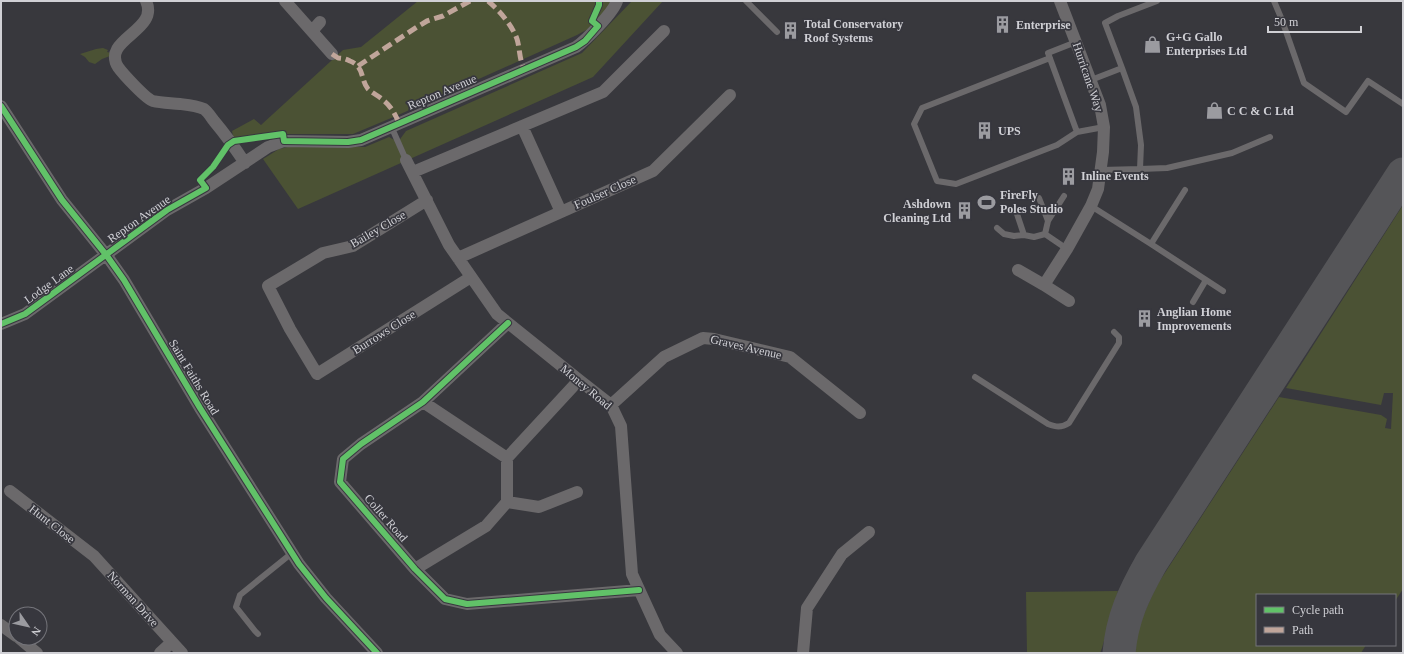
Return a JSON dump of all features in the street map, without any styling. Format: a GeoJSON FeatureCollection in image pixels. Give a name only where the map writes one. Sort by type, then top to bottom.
{"type":"FeatureCollection","features":[{"type":"Feature","properties":{"kind":"street"},"geometry":{"type":"LineString","coordinates":[[146,1],[149,10],[147,18],[142,25],[121,43],[116,50],[118,66],[145,97],[152,101],[196,106],[205,110],[232,142],[245,162]]}},
{"type":"Feature","properties":{"kind":"street"},"geometry":{"type":"LineString","coordinates":[[285,1],[316,26],[332,54]]}},
{"type":"Feature","properties":{"kind":"street","name":"Repton Avenue"},"geometry":{"type":"LineString","coordinates":[[107,256],[167,210],[206,188],[268,147],[284,141],[348,142],[361,140],[576,47],[585,41],[612,10],[617,1]]}},
{"type":"Feature","properties":{"kind":"street","name":"Hurricane Way"},"geometry":{"type":"LineString","coordinates":[[1044,285],[1067,249],[1091,206],[1098,190],[1104,127],[1100,105],[1060,1]]}},
{"type":"Feature","properties":{"kind":"street"},"geometry":{"type":"LineString","coordinates":[[413,172],[603,92],[664,31]]}},
{"type":"Feature","properties":{"kind":"street","name":"Foulser Close"},"geometry":{"type":"LineString","coordinates":[[458,258],[653,171],[730,95]]}},
{"type":"Feature","properties":{"kind":"street","name":"Saint Faiths Road"},"geometry":{"type":"LineString","coordinates":[[3,113],[62,200],[107,256],[124,280],[200,408],[299,564],[326,598],[377,653]]}},
{"type":"Feature","properties":{"kind":"street"},"geometry":{"type":"LineString","coordinates":[[522,126],[561,212]]}},
{"type":"Feature","properties":{"kind":"street","name":"Money Road"},"geometry":{"type":"LineString","coordinates":[[406,160],[449,245],[497,314],[611,405],[621,426],[632,574],[660,635],[677,653]]}},
{"type":"Feature","properties":{"kind":"street","name":"Bailey Close"},"geometry":{"type":"LineString","coordinates":[[304,353],[268,286],[323,253],[353,246],[427,200]]}},
{"type":"Feature","properties":{"kind":"street","name":"Lodge Lane"},"geometry":{"type":"LineString","coordinates":[[1,324],[25,314],[107,256]]}},
{"type":"Feature","properties":{"kind":"street"},"geometry":{"type":"LineString","coordinates":[[1018,270],[1069,301]]}},
{"type":"Feature","properties":{"kind":"street","name":"Burrows Close"},"geometry":{"type":"LineString","coordinates":[[304,353],[317,374],[471,277]]}},
{"type":"Feature","properties":{"kind":"street","name":"Coller Road"},"geometry":{"type":"LineString","coordinates":[[508,322],[422,402],[361,444],[343,459],[340,482],[415,569],[445,599],[467,604],[639,590]]}},
{"type":"Feature","properties":{"kind":"street","name":"Graves Avenue"},"geometry":{"type":"LineString","coordinates":[[611,405],[664,357],[703,338],[714,339],[790,357],[860,413]]}},
{"type":"Feature","properties":{"kind":"street"},"geometry":{"type":"LineString","coordinates":[[415,569],[486,526],[507,502],[507,458],[578,380]]}},
{"type":"Feature","properties":{"kind":"street"},"geometry":{"type":"LineString","coordinates":[[422,402],[507,458]]}},
{"type":"Feature","properties":{"kind":"street","name":"Hunt Close"},"geometry":{"type":"LineString","coordinates":[[10,491],[94,556]]}},
{"type":"Feature","properties":{"kind":"street"},"geometry":{"type":"LineString","coordinates":[[507,502],[539,506],[577,492]]}},
{"type":"Feature","properties":{"kind":"street"},"geometry":{"type":"LineString","coordinates":[[803,653],[807,608],[842,554],[869,532]]}},
{"type":"Feature","properties":{"kind":"street","name":"Norman Drive"},"geometry":{"type":"LineString","coordinates":[[94,556],[182,653]]}},
{"type":"Feature","properties":{"kind":"street"},"geometry":{"type":"LineString","coordinates":[[160,653],[172,642]]}},
{"type":"Feature","properties":{"kind":"street"},"geometry":{"type":"LineString","coordinates":[[28,646],[36,653]]}},
{"type":"Feature","properties":{"kind":"lane"},"geometry":{"type":"LineString","coordinates":[[746,1],[777,32]]}},
{"type":"Feature","properties":{"kind":"lane"},"geometry":{"type":"LineString","coordinates":[[1140,169],[1141,145],[1136,107],[1105,23],[1118,16],[1157,1]]}},
{"type":"Feature","properties":{"kind":"lane"},"geometry":{"type":"LineString","coordinates":[[1274,1],[1304,83],[1346,112],[1368,81],[1403,104]]}},
{"type":"Feature","properties":{"kind":"lane"},"geometry":{"type":"LineString","coordinates":[[1076,42],[1048,53],[1077,132]]}},
{"type":"Feature","properties":{"kind":"lane"},"geometry":{"type":"LineString","coordinates":[[1050,58],[922,108],[914,124],[937,181],[956,184],[1057,145],[1077,132],[1104,127]]}},
{"type":"Feature","properties":{"kind":"lane"},"geometry":{"type":"LineString","coordinates":[[1091,80],[1122,68]]}},
{"type":"Feature","properties":{"kind":"lane"},"geometry":{"type":"LineString","coordinates":[[391,126],[406,160]]}},
{"type":"Feature","properties":{"kind":"lane"},"geometry":{"type":"LineString","coordinates":[[1101,170],[1167,168],[1232,153],[1270,137]]}},
{"type":"Feature","properties":{"kind":"lane"},"geometry":{"type":"LineString","coordinates":[[1151,244],[1185,190]]}},
{"type":"Feature","properties":{"kind":"lane"},"geometry":{"type":"LineString","coordinates":[[1045,234],[1048,221],[1064,196]]}},
{"type":"Feature","properties":{"kind":"lane"},"geometry":{"type":"LineString","coordinates":[[1039,198],[1048,221]]}},
{"type":"Feature","properties":{"kind":"lane"},"geometry":{"type":"LineString","coordinates":[[1091,206],[1223,291]]}},
{"type":"Feature","properties":{"kind":"lane"},"geometry":{"type":"LineString","coordinates":[[1015,208],[1024,236]]}},
{"type":"Feature","properties":{"kind":"lane"},"geometry":{"type":"LineString","coordinates":[[997,228],[1004,234],[1014,236],[1034,237],[1045,234],[1067,249]]}},
{"type":"Feature","properties":{"kind":"lane"},"geometry":{"type":"LineString","coordinates":[[1193,302],[1206,280]]}},
{"type":"Feature","properties":{"kind":"lane"},"geometry":{"type":"LineString","coordinates":[[975,377],[1048,424],[1057,427],[1064,426],[1069,423],[1119,343],[1119,336],[1114,332]]}},
{"type":"Feature","properties":{"kind":"lane"},"geometry":{"type":"LineString","coordinates":[[258,634],[236,607],[240,595],[292,553]]}},
{"type":"Feature","properties":{"kind":"green space"},"geometry":{"type":"Polygon","coordinates":[[[418,1],[612,1],[597,24],[577,35],[353,134],[283,134],[234,141],[232,131],[254,119],[261,125],[343,50],[361,47],[418,1]]]}},
{"type":"Feature","properties":{"kind":"green space"},"geometry":{"type":"Polygon","coordinates":[[[632,1],[663,1],[593,77],[298,209],[263,159],[279,149],[292,146],[365,147],[389,137],[398,142],[406,131],[582,53],[632,1]]]}},
{"type":"Feature","properties":{"kind":"green space"},"geometry":{"type":"Polygon","coordinates":[[[103,48],[108,50],[107,52],[111,53],[110,56],[95,64],[89,62],[80,54],[96,49],[103,48]]]}},
{"type":"Feature","properties":{"kind":"green space"},"geometry":{"type":"Polygon","coordinates":[[[1403,205],[1403,589],[1396,600],[1396,594],[1256,594],[1256,646],[1365,646],[1361,653],[1133,653],[1143,616],[1159,582],[1279,397],[1381,415],[1387,419],[1385,428],[1391,429],[1393,393],[1384,393],[1381,405],[1286,388],[1403,205]]]}},
{"type":"Feature","properties":{"kind":"green space"},"geometry":{"type":"Polygon","coordinates":[[[1118,591],[1100,653],[1027,653],[1026,592],[1118,591]]]}},
{"type":"Feature","properties":{"kind":"taxiway"},"geometry":{"type":"LineString","coordinates":[[1119,653],[1126,617],[1139,585],[1151,563],[1403,174]]}},
{"type":"Feature","properties":{"kind":"marked path"},"geometry":{"type":"LineString","coordinates":[[358,66],[427,21],[443,16],[470,1]]}},
{"type":"Feature","properties":{"kind":"marked path"},"geometry":{"type":"LineString","coordinates":[[488,1],[505,18],[512,28],[517,39],[524,69]]}},
{"type":"Feature","properties":{"kind":"marked path"},"geometry":{"type":"LineString","coordinates":[[332,54],[338,58],[349,60],[358,66],[368,89],[388,105],[399,123]]}},
{"type":"Feature","properties":{"kind":"cycle path"},"geometry":{"type":"LineString","coordinates":[[1,324],[25,314],[167,210],[206,188],[200,180],[213,167],[228,145],[234,141],[283,134],[284,141],[348,142],[361,140],[576,47],[585,41],[598,26],[592,21],[599,5],[599,1]]}},
{"type":"Feature","properties":{"kind":"cycle path"},"geometry":{"type":"LineString","coordinates":[[1,106],[62,200],[107,256],[124,280],[200,408],[299,564],[326,598],[377,653]]}},
{"type":"Feature","properties":{"kind":"cycle path"},"geometry":{"type":"LineString","coordinates":[[508,323],[423,402],[361,444],[343,459],[340,482],[415,569],[445,599],[467,604],[639,590]]}},
{"type":"Feature","properties":{"kind":"place","name":"Enterprise"},"geometry":{"type":"Point","coordinates":[1003,25]}},
{"type":"Feature","properties":{"kind":"place","name":"Total Conservatory Roof Systems"},"geometry":{"type":"Point","coordinates":[791,31]}},
{"type":"Feature","properties":{"kind":"place","name":"G+G Gallo Enterprises Ltd"},"geometry":{"type":"Point","coordinates":[1153,44]}},
{"type":"Feature","properties":{"kind":"place","name":"C C & C Ltd"},"geometry":{"type":"Point","coordinates":[1214,111]}},
{"type":"Feature","properties":{"kind":"place","name":"UPS"},"geometry":{"type":"Point","coordinates":[985,131]}},
{"type":"Feature","properties":{"kind":"place","name":"Inline Events"},"geometry":{"type":"Point","coordinates":[1068,176]}},
{"type":"Feature","properties":{"kind":"place","name":"FireFly Poles Studio"},"geometry":{"type":"Point","coordinates":[987,202]}},
{"type":"Feature","properties":{"kind":"place","name":"Ashdown Cleaning Ltd"},"geometry":{"type":"Point","coordinates":[964,211]}},
{"type":"Feature","properties":{"kind":"place","name":"Anglian Home Improvements"},"geometry":{"type":"Point","coordinates":[1144,319]}}]}
